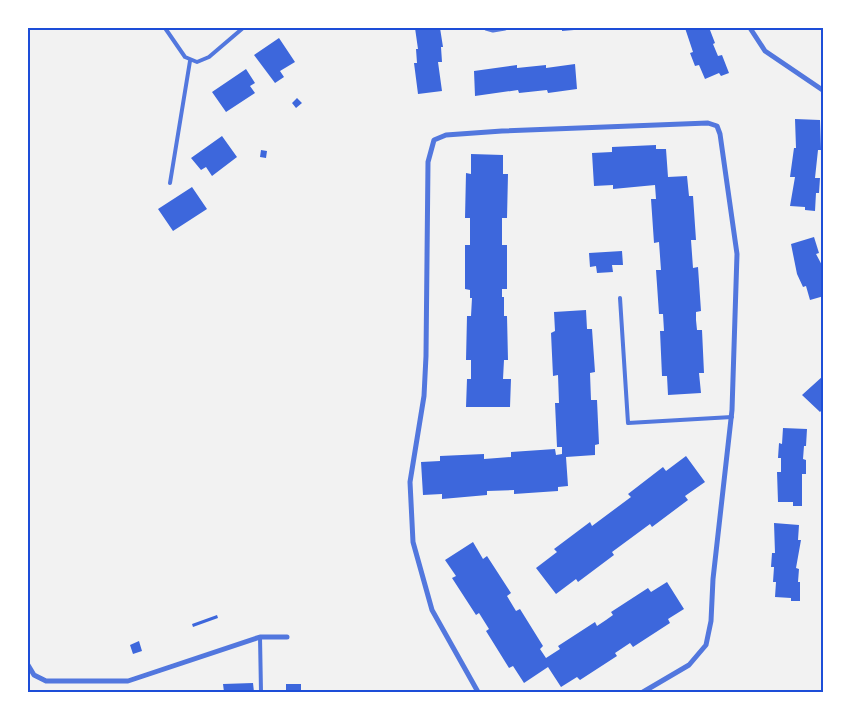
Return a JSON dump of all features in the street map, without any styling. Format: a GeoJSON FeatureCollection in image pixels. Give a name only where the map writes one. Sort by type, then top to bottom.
{"type":"FeatureCollection","features":[{"type":"Feature","properties":{"kind":"street"},"geometry":{"type":"LineString","coordinates":[[486,28],[493,30],[505,28]]}},
{"type":"Feature","properties":{"kind":"street"},"geometry":{"type":"LineString","coordinates":[[750,28],[765,51],[824,91]]}},
{"type":"Feature","properties":{"kind":"street"},"geometry":{"type":"LineString","coordinates":[[478,692],[432,610],[413,542],[410,482],[424,396],[428,162],[434,140],[446,134],[696,122],[717,126],[737,254],[732,417],[711,621],[706,645],[689,665],[643,692]]}},
{"type":"Feature","properties":{"kind":"street"},"geometry":{"type":"LineString","coordinates":[[28,665],[34,674],[46,681],[128,681],[260,637],[287,637]]}},
{"type":"Feature","properties":{"kind":"lane"},"geometry":{"type":"LineString","coordinates":[[165,28],[185,57],[190,61],[197,62],[209,57],[243,28]]}},
{"type":"Feature","properties":{"kind":"lane"},"geometry":{"type":"LineString","coordinates":[[170,183],[190,61]]}},
{"type":"Feature","properties":{"kind":"lane"},"geometry":{"type":"LineString","coordinates":[[620,298],[628,423],[732,417]]}},
{"type":"Feature","properties":{"kind":"lane"},"geometry":{"type":"LineString","coordinates":[[260,637],[261,692]]}},
{"type":"Feature","properties":{"kind":"building"},"geometry":{"type":"Polygon","coordinates":[[[415,28],[440,28],[443,47],[441,47],[442,62],[438,62],[442,91],[418,94],[414,63],[417,63],[416,49],[418,49],[415,28]]]}},
{"type":"Feature","properties":{"kind":"building"},"geometry":{"type":"Polygon","coordinates":[[[562,28],[586,28],[586,29],[562,31],[562,28]]]}},
{"type":"Feature","properties":{"kind":"building"},"geometry":{"type":"Polygon","coordinates":[[[685,28],[714,28],[710,30],[715,43],[713,44],[718,56],[722,55],[729,73],[721,76],[719,73],[705,79],[699,65],[695,66],[690,53],[693,52],[685,28]]]}},
{"type":"Feature","properties":{"kind":"building"},"geometry":{"type":"Polygon","coordinates":[[[279,38],[295,62],[280,71],[284,77],[275,83],[254,55],[279,38]]]}},
{"type":"Feature","properties":{"kind":"building"},"geometry":{"type":"Polygon","coordinates":[[[575,64],[577,89],[548,93],[547,90],[519,93],[518,90],[475,96],[474,71],[517,65],[517,68],[546,65],[546,68],[575,64]]]}},
{"type":"Feature","properties":{"kind":"building"},"geometry":{"type":"Polygon","coordinates":[[[246,69],[255,83],[250,86],[255,93],[226,112],[212,92],[246,69]]]}},
{"type":"Feature","properties":{"kind":"building"},"geometry":{"type":"Polygon","coordinates":[[[297,98],[302,103],[296,108],[292,103],[297,98]]]}},
{"type":"Feature","properties":{"kind":"building"},"geometry":{"type":"Polygon","coordinates":[[[795,119],[820,120],[821,150],[818,150],[815,178],[820,178],[819,193],[816,193],[815,211],[805,210],[805,207],[790,206],[795,177],[790,177],[794,148],[796,148],[795,119]]]}},
{"type":"Feature","properties":{"kind":"building"},"geometry":{"type":"Polygon","coordinates":[[[222,136],[237,157],[212,176],[206,167],[201,170],[191,158],[222,136]]]}},
{"type":"Feature","properties":{"kind":"building"},"geometry":{"type":"Polygon","coordinates":[[[656,145],[656,149],[666,149],[668,177],[687,176],[689,196],[693,196],[696,240],[691,240],[693,268],[698,267],[701,311],[696,312],[696,320],[697,330],[702,330],[704,373],[699,373],[701,393],[668,395],[667,376],[662,376],[660,331],[664,331],[663,314],[659,314],[656,270],[661,270],[659,242],[654,243],[651,199],[656,199],[655,185],[613,189],[613,185],[594,186],[592,153],[612,152],[612,147],[656,145]]]}},
{"type":"Feature","properties":{"kind":"building"},"geometry":{"type":"Polygon","coordinates":[[[261,150],[267,151],[266,158],[260,157],[261,150]]]}},
{"type":"Feature","properties":{"kind":"building"},"geometry":{"type":"Polygon","coordinates":[[[471,154],[503,155],[503,174],[508,174],[507,218],[502,218],[502,245],[507,245],[507,289],[502,289],[502,297],[504,297],[504,316],[507,316],[508,360],[504,360],[503,379],[511,379],[510,407],[466,407],[467,379],[471,379],[471,360],[466,360],[467,316],[471,316],[472,298],[470,298],[470,290],[465,289],[465,245],[470,245],[470,218],[465,218],[466,173],[471,174],[471,154]]]}},
{"type":"Feature","properties":{"kind":"building"},"geometry":{"type":"Polygon","coordinates":[[[192,187],[207,209],[173,231],[158,209],[192,187]]]}},
{"type":"Feature","properties":{"kind":"building"},"geometry":{"type":"Polygon","coordinates":[[[814,237],[819,253],[816,254],[824,269],[824,296],[810,300],[806,286],[803,287],[797,274],[791,244],[814,237]]]}},
{"type":"Feature","properties":{"kind":"building"},"geometry":{"type":"Polygon","coordinates":[[[622,251],[623,265],[612,265],[613,272],[597,273],[596,266],[590,267],[589,253],[622,251]]]}},
{"type":"Feature","properties":{"kind":"building"},"geometry":{"type":"Polygon","coordinates":[[[586,310],[587,329],[592,329],[595,372],[590,373],[591,400],[597,400],[599,444],[595,445],[595,455],[566,457],[568,486],[558,487],[558,491],[514,494],[514,490],[487,491],[487,495],[442,499],[442,494],[423,495],[421,462],[440,461],[440,456],[484,454],[484,459],[511,457],[511,452],[555,449],[556,455],[562,454],[562,447],[557,447],[555,403],[559,403],[558,375],[553,376],[551,333],[555,331],[554,312],[586,310]]]}},
{"type":"Feature","properties":{"kind":"building"},"geometry":{"type":"Polygon","coordinates":[[[824,371],[824,408],[820,412],[802,395],[823,376],[821,374],[824,371]]]}},
{"type":"Feature","properties":{"kind":"building"},"geometry":{"type":"Polygon","coordinates":[[[783,428],[807,429],[803,459],[806,460],[806,474],[802,474],[802,506],[793,506],[793,502],[778,502],[777,472],[781,472],[781,458],[778,458],[779,443],[782,444],[783,428]]]}},
{"type":"Feature","properties":{"kind":"building"},"geometry":{"type":"Polygon","coordinates":[[[686,456],[705,482],[685,496],[688,500],[652,527],[650,524],[612,552],[614,555],[578,582],[576,579],[556,594],[536,568],[557,552],[554,549],[590,522],[592,526],[631,497],[628,494],[663,467],[666,471],[686,456]]]}},
{"type":"Feature","properties":{"kind":"building"},"geometry":{"type":"Polygon","coordinates":[[[774,523],[799,525],[798,540],[801,540],[796,568],[799,569],[800,601],[791,601],[791,598],[775,597],[774,567],[771,567],[772,553],[775,553],[774,523]]]}},
{"type":"Feature","properties":{"kind":"building"},"geometry":{"type":"Polygon","coordinates":[[[473,542],[483,559],[487,556],[511,593],[507,596],[516,611],[520,609],[543,646],[540,649],[546,658],[560,649],[558,646],[595,622],[597,626],[613,615],[611,612],[648,588],[651,592],[667,582],[684,609],[668,619],[670,623],[633,647],[630,643],[615,653],[617,656],[580,680],[577,677],[561,687],[548,667],[524,683],[513,666],[509,668],[486,631],[489,629],[479,613],[476,615],[452,578],[456,576],[445,560],[473,542]]]}},
{"type":"Feature","properties":{"kind":"building"},"geometry":{"type":"Polygon","coordinates":[[[217,615],[218,618],[193,627],[192,624],[217,615]]]}},
{"type":"Feature","properties":{"kind":"building"},"geometry":{"type":"Polygon","coordinates":[[[139,641],[142,651],[133,654],[130,645],[139,641]]]}},
{"type":"Feature","properties":{"kind":"building"},"geometry":{"type":"Polygon","coordinates":[[[253,683],[254,692],[224,692],[223,684],[253,683]]]}},
{"type":"Feature","properties":{"kind":"building"},"geometry":{"type":"Polygon","coordinates":[[[286,684],[301,684],[301,692],[286,692],[286,684]]]}}]}
